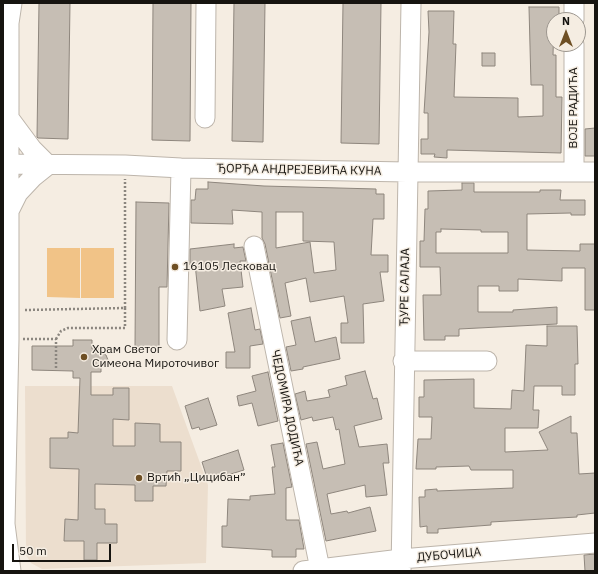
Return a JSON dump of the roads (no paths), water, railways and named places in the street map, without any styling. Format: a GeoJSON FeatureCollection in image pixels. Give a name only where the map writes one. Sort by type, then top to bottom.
{"type":"FeatureCollection","features":[{"type":"Feature","properties":{"kind":"street"},"geometry":{"type":"LineString","coordinates":[[11,571],[5,524],[9,339],[6,123],[9,23],[12,3]]}},
{"type":"Feature","properties":{"kind":"street"},"geometry":{"type":"LineString","coordinates":[[205,118],[206,3]]}},
{"type":"Feature","properties":{"kind":"street","name":"ЂУРЕ САЛАЈА"},"geometry":{"type":"LineString","coordinates":[[401,565],[403,361],[411,3]]}},
{"type":"Feature","properties":{"kind":"street","name":"ВОЈЕ РАДИЋА"},"geometry":{"type":"LineString","coordinates":[[574,52],[574,172]]}},
{"type":"Feature","properties":{"kind":"street"},"geometry":{"type":"LineString","coordinates":[[6,123],[48,165],[33,177],[6,205]]}},
{"type":"Feature","properties":{"kind":"street","name":"ЂОРЂА АНДРЕЈЕВИЋА КУНА"},"geometry":{"type":"LineString","coordinates":[[6,164],[125,165],[182,168],[407,172],[595,172]]}},
{"type":"Feature","properties":{"kind":"street"},"geometry":{"type":"LineString","coordinates":[[177,340],[182,168]]}},
{"type":"Feature","properties":{"kind":"street","name":"ЧЕДОМИРА ДОДИЋА"},"geometry":{"type":"LineString","coordinates":[[254,246],[312,570]]}},
{"type":"Feature","properties":{"kind":"street"},"geometry":{"type":"LineString","coordinates":[[403,361],[487,361]]}},
{"type":"Feature","properties":{"kind":"street","name":"ДУБОЧИЦА"},"geometry":{"type":"LineString","coordinates":[[312,570],[401,565],[595,543]]}},
{"type":"Feature","properties":{"kind":"place","name":"16105 Лесковац"},"geometry":{"type":"Point","coordinates":[175,267]}},
{"type":"Feature","properties":{"kind":"place","name":"Храм Светог Симеона Мироточивог"},"geometry":{"type":"Point","coordinates":[84,357]}},
{"type":"Feature","properties":{"kind":"place","name":"Вртић „Цицибан”"},"geometry":{"type":"Point","coordinates":[139,478]}}]}
